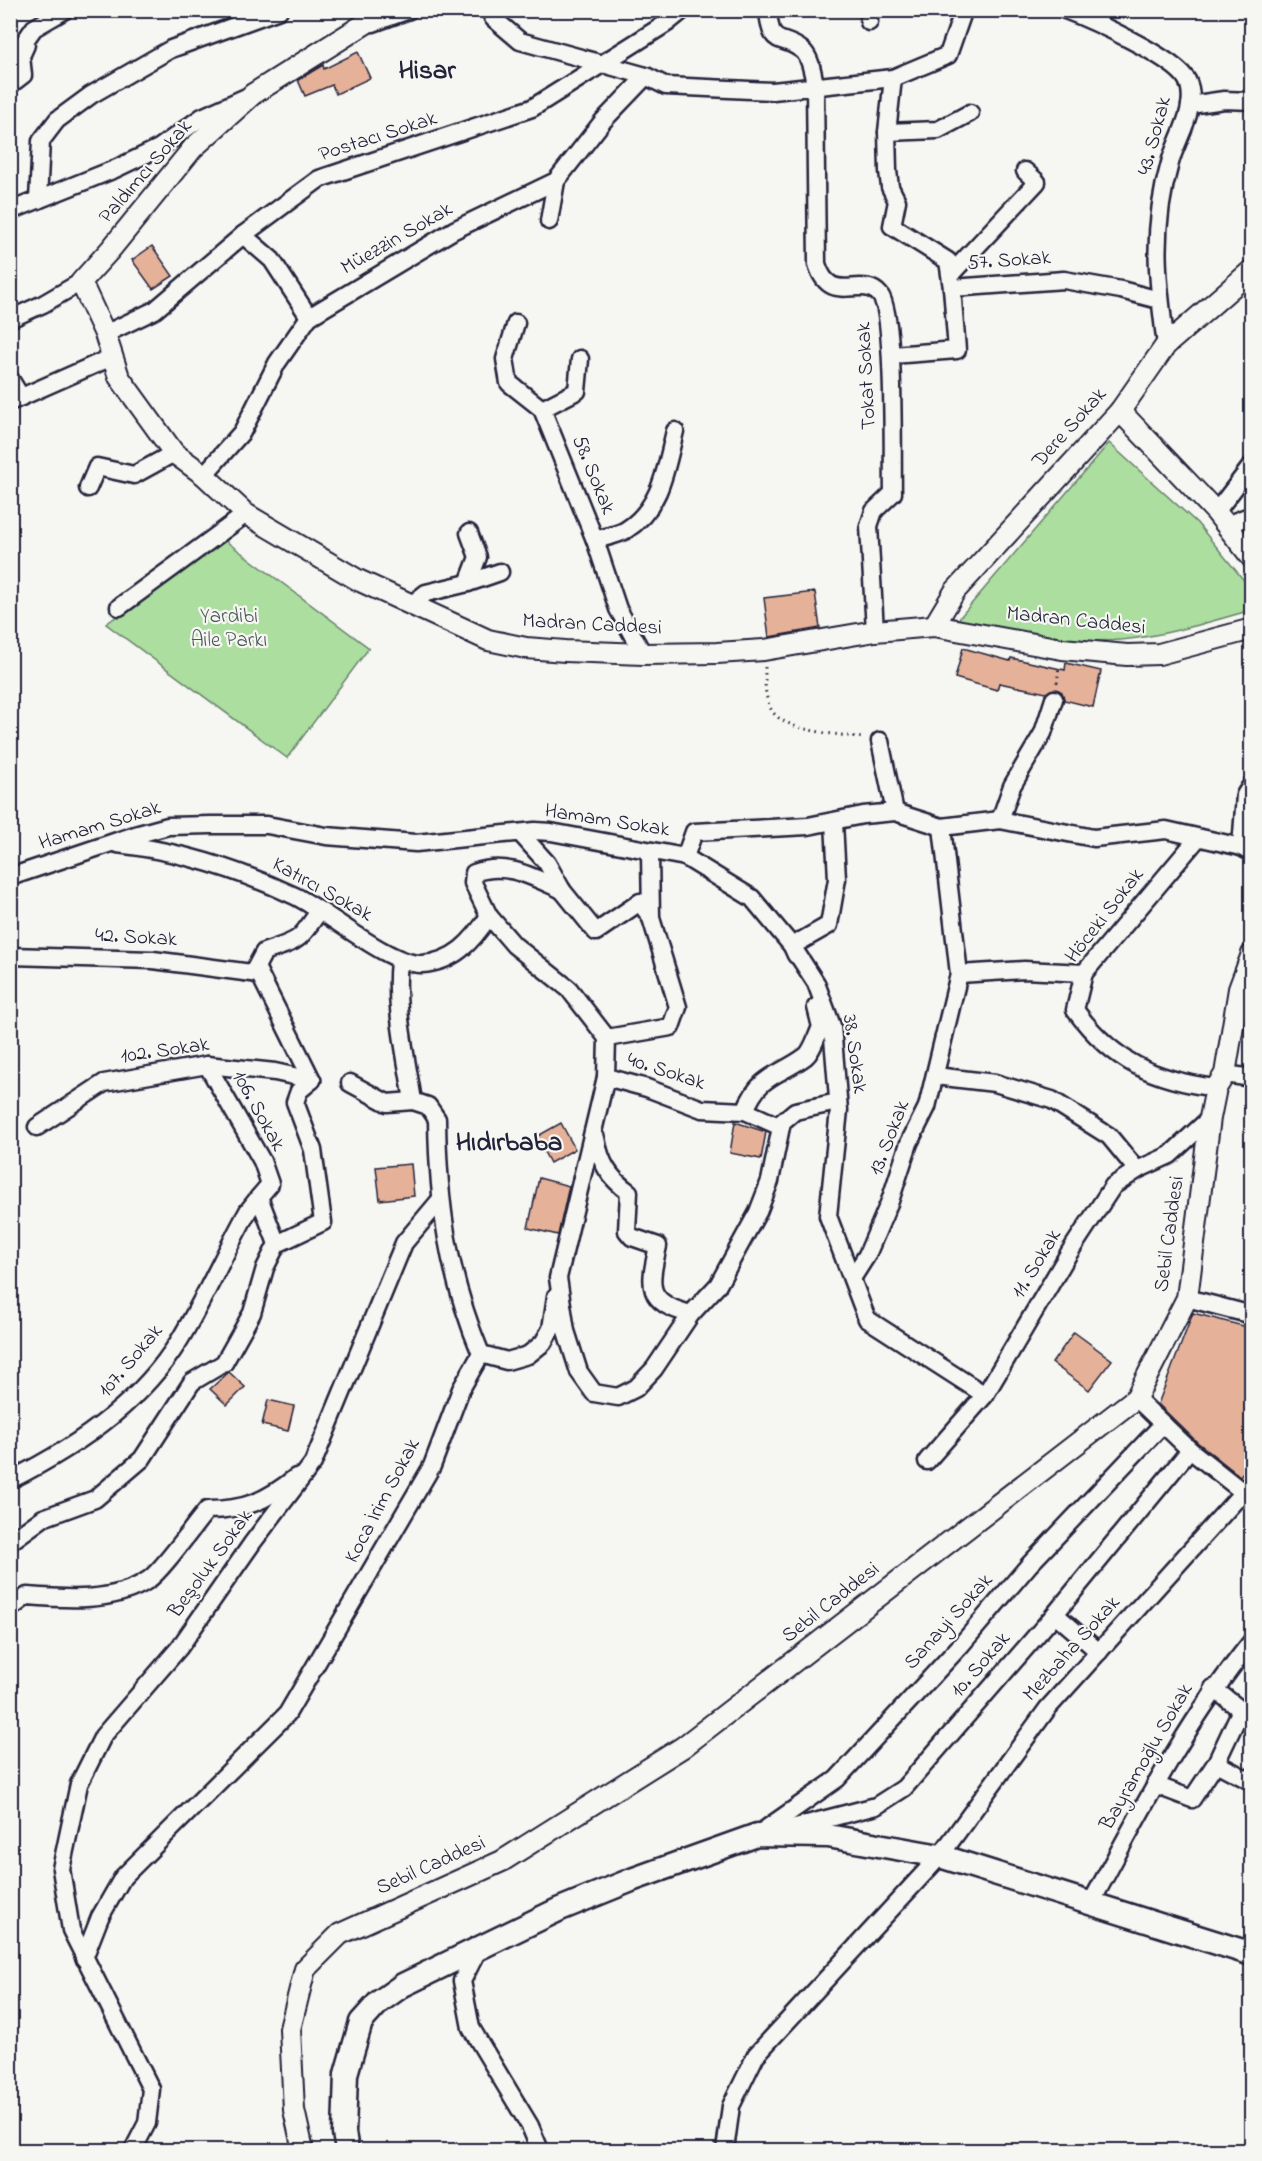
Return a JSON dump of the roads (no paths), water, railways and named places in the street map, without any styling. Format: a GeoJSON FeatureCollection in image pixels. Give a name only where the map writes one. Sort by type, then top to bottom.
{"type":"FeatureCollection","features":[{"type":"Feature","properties":{"kind":"main road"},"geometry":{"type":"LineString","coordinates":[[347,2151],[344,2133],[345,2074],[361,2022],[379,2002],[403,1985],[560,1909],[634,1879],[758,1835],[828,1836],[940,1856],[1251,1954]]}},
{"type":"Feature","properties":{"kind":"street"},"geometry":{"type":"LineString","coordinates":[[38,200],[41,141],[57,120],[91,95],[171,49],[279,10]]}},
{"type":"Feature","properties":{"kind":"street"},"geometry":{"type":"LineString","coordinates":[[367,26],[387,10]]}},
{"type":"Feature","properties":{"kind":"street","name":"Paldımcı Sokak"},"geometry":{"type":"LineString","coordinates":[[81,282],[193,148],[253,94],[367,26],[409,10]]}},
{"type":"Feature","properties":{"kind":"street"},"geometry":{"type":"LineString","coordinates":[[490,10],[493,18],[520,41],[567,56],[646,76],[666,86],[773,91],[893,78],[948,55],[962,15],[961,10]]}},
{"type":"Feature","properties":{"kind":"street","name":"Postacı Sokak"},"geometry":{"type":"LineString","coordinates":[[105,334],[155,310],[243,235],[318,179],[531,108],[603,64],[683,10]]}},
{"type":"Feature","properties":{"kind":"street"},"geometry":{"type":"LineString","coordinates":[[768,10],[770,29],[780,41],[802,50],[810,63],[815,85]]}},
{"type":"Feature","properties":{"kind":"street","name":"43. Sokak"},"geometry":{"type":"LineString","coordinates":[[1065,10],[1102,25],[1179,69],[1188,83],[1190,105],[1170,162],[1155,242],[1159,300],[1166,345]]}},
{"type":"Feature","properties":{"kind":"street"},"geometry":{"type":"LineString","coordinates":[[10,62],[34,28],[56,13]]}},
{"type":"Feature","properties":{"kind":"street"},"geometry":{"type":"LineString","coordinates":[[10,85],[23,75],[21,56],[34,28]]}},
{"type":"Feature","properties":{"kind":"street","name":"Müezzin Sokak"},"geometry":{"type":"LineString","coordinates":[[204,476],[242,432],[277,363],[309,317],[454,230],[556,181],[603,121],[646,76]]}},
{"type":"Feature","properties":{"kind":"street"},"geometry":{"type":"LineString","coordinates":[[893,78],[887,132],[890,187],[897,201],[892,226],[948,261],[952,281]]}},
{"type":"Feature","properties":{"kind":"street","name":"Tokat Sokak"},"geometry":{"type":"LineString","coordinates":[[815,85],[817,264],[822,279],[832,287],[870,289],[879,294],[885,302],[891,356],[893,493],[874,511],[869,526],[875,632]]}},
{"type":"Feature","properties":{"kind":"street"},"geometry":{"type":"LineString","coordinates":[[10,211],[159,148],[202,117],[253,94]]}},
{"type":"Feature","properties":{"kind":"street"},"geometry":{"type":"LineString","coordinates":[[1190,105],[1224,100],[1251,101]]}},
{"type":"Feature","properties":{"kind":"street"},"geometry":{"type":"LineString","coordinates":[[887,132],[938,130],[970,113]]}},
{"type":"Feature","properties":{"kind":"street"},"geometry":{"type":"LineString","coordinates":[[952,281],[1037,182],[1025,171]]}},
{"type":"Feature","properties":{"kind":"street"},"geometry":{"type":"LineString","coordinates":[[549,221],[556,181]]}},
{"type":"Feature","properties":{"kind":"street"},"geometry":{"type":"LineString","coordinates":[[243,235],[272,260],[309,317]]}},
{"type":"Feature","properties":{"kind":"street","name":"Dere Sokak"},"geometry":{"type":"LineString","coordinates":[[934,626],[955,591],[1120,411],[1166,345],[1251,270]]}},
{"type":"Feature","properties":{"kind":"street","name":"57. Sokak"},"geometry":{"type":"LineString","coordinates":[[891,356],[957,350],[952,281],[1064,280],[1121,290],[1159,300]]}},
{"type":"Feature","properties":{"kind":"street"},"geometry":{"type":"LineString","coordinates":[[10,319],[43,304],[81,282]]}},
{"type":"Feature","properties":{"kind":"street","name":"Madran Caddesi"},"geometry":{"type":"LineString","coordinates":[[81,282],[105,334],[119,378],[174,453],[204,476],[246,514],[358,579],[411,605],[497,642],[526,648],[643,654],[764,650],[875,632],[934,626],[1062,649],[1127,655],[1159,654],[1251,629]]}},
{"type":"Feature","properties":{"kind":"street","name":"58. Sokak"},"geometry":{"type":"LineString","coordinates":[[516,323],[505,359],[509,383],[542,409],[595,540],[618,609],[643,654]]}},
{"type":"Feature","properties":{"kind":"street"},"geometry":{"type":"LineString","coordinates":[[10,379],[16,400],[112,357]]}},
{"type":"Feature","properties":{"kind":"street"},"geometry":{"type":"LineString","coordinates":[[542,409],[577,392],[580,359]]}},
{"type":"Feature","properties":{"kind":"street"},"geometry":{"type":"LineString","coordinates":[[1120,411],[1221,518],[1251,558]]}},
{"type":"Feature","properties":{"kind":"street"},"geometry":{"type":"LineString","coordinates":[[595,540],[625,531],[646,513],[658,494],[675,431]]}},
{"type":"Feature","properties":{"kind":"street"},"geometry":{"type":"LineString","coordinates":[[88,488],[97,467],[134,475],[174,453]]}},
{"type":"Feature","properties":{"kind":"street"},"geometry":{"type":"LineString","coordinates":[[1221,518],[1251,465]]}},
{"type":"Feature","properties":{"kind":"street"},"geometry":{"type":"LineString","coordinates":[[119,607],[246,514]]}},
{"type":"Feature","properties":{"kind":"street"},"geometry":{"type":"LineString","coordinates":[[1221,518],[1251,515]]}},
{"type":"Feature","properties":{"kind":"street"},"geometry":{"type":"LineString","coordinates":[[468,583],[478,557],[469,533]]}},
{"type":"Feature","properties":{"kind":"street"},"geometry":{"type":"LineString","coordinates":[[411,605],[426,593],[468,583],[500,572]]}},
{"type":"Feature","properties":{"kind":"street"},"geometry":{"type":"LineString","coordinates":[[1000,820],[1012,786],[1043,733],[1054,699]]}},
{"type":"Feature","properties":{"kind":"street"},"geometry":{"type":"LineString","coordinates":[[880,741],[895,812]]}},
{"type":"Feature","properties":{"kind":"street"},"geometry":{"type":"LineString","coordinates":[[1246,850],[1245,795],[1251,784]]}},
{"type":"Feature","properties":{"kind":"street","name":"Hamam Sokak"},"geometry":{"type":"LineString","coordinates":[[10,877],[168,826],[211,825],[267,825],[326,836],[416,843],[551,832],[685,857],[694,832],[834,822],[863,815],[895,812],[942,827],[1000,820],[1094,838],[1166,830],[1246,850]]}},
{"type":"Feature","properties":{"kind":"street"},"geometry":{"type":"LineString","coordinates":[[745,1111],[750,1098],[764,1080],[808,1054],[822,1027],[811,992],[792,946],[829,925],[837,879],[834,822]]}},
{"type":"Feature","properties":{"kind":"street","name":"13. Sokak"},"geometry":{"type":"LineString","coordinates":[[853,1277],[867,1255],[890,1201],[909,1143],[927,1107],[959,974],[942,827]]}},
{"type":"Feature","properties":{"kind":"street"},"geometry":{"type":"LineString","coordinates":[[520,833],[547,863],[562,890],[596,932],[640,902],[651,918]]}},
{"type":"Feature","properties":{"kind":"street","name":"Höceki Sokak"},"geometry":{"type":"LineString","coordinates":[[1198,838],[1084,973],[1075,1010],[1094,1036],[1136,1068],[1164,1078],[1220,1081],[1251,1078]]}},
{"type":"Feature","properties":{"kind":"street","name":"Katırcı Sokak"},"geometry":{"type":"LineString","coordinates":[[113,843],[165,849],[289,893],[399,961],[421,964],[451,958],[475,938],[489,916]]}},
{"type":"Feature","properties":{"kind":"street"},"geometry":{"type":"LineString","coordinates":[[607,1038],[671,1027],[678,1007],[651,918],[650,852]]}},
{"type":"Feature","properties":{"kind":"street","name":"38. Sokak"},"geometry":{"type":"LineString","coordinates":[[685,857],[752,898],[792,946],[816,983],[832,1026],[838,1102],[828,1216],[853,1277]]}},
{"type":"Feature","properties":{"kind":"street"},"geometry":{"type":"LineString","coordinates":[[350,1083],[387,1103],[413,1101],[429,1106],[437,1119],[443,1227],[459,1293],[481,1354],[507,1361],[528,1354],[543,1343],[551,1329],[558,1278],[606,1077],[607,1038],[569,989],[514,945],[489,916],[473,883],[474,873],[491,867],[518,872],[562,890]]}},
{"type":"Feature","properties":{"kind":"street"},"geometry":{"type":"LineString","coordinates":[[10,1542],[43,1518],[95,1499],[142,1459],[192,1382],[224,1362],[252,1313],[265,1268],[277,1244],[323,1222],[313,1150],[295,1102],[299,1091],[312,1080],[256,967],[264,952],[292,944],[304,934],[319,911]]}},
{"type":"Feature","properties":{"kind":"street","name":"Sebil Caddesi"},"geometry":{"type":"LineString","coordinates":[[303,2151],[294,2110],[290,2029],[305,1969],[340,1934],[502,1861],[683,1747],[1136,1398],[1187,1298],[1210,1118],[1239,988],[1251,954]]}},
{"type":"Feature","properties":{"kind":"street","name":"42. Sokak"},"geometry":{"type":"LineString","coordinates":[[10,956],[153,960],[259,974]]}},
{"type":"Feature","properties":{"kind":"street"},"geometry":{"type":"LineString","coordinates":[[399,961],[398,992],[413,1101]]}},
{"type":"Feature","properties":{"kind":"street"},"geometry":{"type":"LineString","coordinates":[[959,974],[1024,970],[1084,973]]}},
{"type":"Feature","properties":{"kind":"street","name":"102. Sokak"},"geometry":{"type":"LineString","coordinates":[[37,1127],[104,1083],[207,1065],[275,1072],[312,1080]]}},
{"type":"Feature","properties":{"kind":"street","name":"106. Sokak"},"geometry":{"type":"LineString","coordinates":[[207,1065],[262,1161],[270,1184],[259,1197]]}},
{"type":"Feature","properties":{"kind":"street"},"geometry":{"type":"LineString","coordinates":[[935,1076],[995,1083],[1052,1100],[1109,1136],[1137,1170]]}},
{"type":"Feature","properties":{"kind":"street","name":"40. Sokak"},"geometry":{"type":"LineString","coordinates":[[606,1077],[647,1088],[702,1109],[745,1111],[781,1127]]}},
{"type":"Feature","properties":{"kind":"street"},"geometry":{"type":"LineString","coordinates":[[558,1278],[566,1331],[579,1372],[594,1393],[618,1397],[636,1388],[654,1369],[691,1314],[718,1286],[758,1212],[770,1181],[782,1122],[795,1111],[838,1102]]}},
{"type":"Feature","properties":{"kind":"street","name":"11. Sokak"},"geometry":{"type":"LineString","coordinates":[[927,1461],[985,1395],[1069,1253],[1113,1186],[1137,1170],[1170,1155],[1210,1118]]}},
{"type":"Feature","properties":{"kind":"street"},"geometry":{"type":"LineString","coordinates":[[594,1131],[599,1157],[609,1175],[629,1192],[627,1231],[633,1237],[658,1246],[651,1278],[653,1293],[669,1309],[691,1314]]}},
{"type":"Feature","properties":{"kind":"street"},"geometry":{"type":"LineString","coordinates":[[259,1197],[277,1244]]}},
{"type":"Feature","properties":{"kind":"street","name":"107. Sokak"},"geometry":{"type":"LineString","coordinates":[[10,1480],[44,1463],[113,1416],[148,1381],[178,1342],[233,1238],[259,1197]]}},
{"type":"Feature","properties":{"kind":"street","name":"Beşoluk Sokak"},"geometry":{"type":"LineString","coordinates":[[133,2151],[147,2122],[151,2089],[71,1930],[61,1869],[79,1784],[103,1736],[179,1648],[253,1542],[314,1463],[404,1243],[441,1199]]}},
{"type":"Feature","properties":{"kind":"street"},"geometry":{"type":"LineString","coordinates":[[853,1277],[867,1319],[985,1395]]}},
{"type":"Feature","properties":{"kind":"street"},"geometry":{"type":"LineString","coordinates":[[1187,1298],[1251,1315]]}},
{"type":"Feature","properties":{"kind":"street","name":"Koca İrim Sokak"},"geometry":{"type":"LineString","coordinates":[[84,1958],[100,1917],[123,1877],[287,1714],[432,1466],[461,1389],[481,1354]]}},
{"type":"Feature","properties":{"kind":"street"},"geometry":{"type":"LineString","coordinates":[[1136,1398],[1190,1450],[1247,1487]]}},
{"type":"Feature","properties":{"kind":"street","name":"Sanayi Sokak"},"geometry":{"type":"LineString","coordinates":[[758,1835],[837,1779],[961,1645],[1029,1565],[1162,1425]]}},
{"type":"Feature","properties":{"kind":"street","name":"10. Sokak"},"geometry":{"type":"LineString","coordinates":[[758,1835],[812,1824],[876,1806],[904,1788],[1054,1614],[1190,1450]]}},
{"type":"Feature","properties":{"kind":"street"},"geometry":{"type":"LineString","coordinates":[[10,1609],[27,1596],[66,1599],[100,1595],[126,1591],[149,1580],[207,1510],[250,1506],[275,1494],[314,1463]]}},
{"type":"Feature","properties":{"kind":"street","name":"Mezbaha Sokak"},"geometry":{"type":"LineString","coordinates":[[725,2151],[731,2106],[756,2055],[940,1856],[1048,1708],[1247,1487]]}},
{"type":"Feature","properties":{"kind":"street"},"geometry":{"type":"LineString","coordinates":[[1054,1614],[1099,1652]]}},
{"type":"Feature","properties":{"kind":"street","name":"Bayramoğlu Sokak"},"geometry":{"type":"LineString","coordinates":[[1092,1903],[1155,1785],[1214,1688],[1251,1641]]}},
{"type":"Feature","properties":{"kind":"street"},"geometry":{"type":"LineString","coordinates":[[1155,1785],[1192,1799],[1216,1763],[1242,1710],[1214,1688]]}},
{"type":"Feature","properties":{"kind":"street"},"geometry":{"type":"LineString","coordinates":[[1216,1763],[1251,1782]]}},
{"type":"Feature","properties":{"kind":"street"},"geometry":{"type":"LineString","coordinates":[[479,1948],[462,1981],[471,2028],[530,2126],[540,2151]]}},
{"type":"Feature","properties":{"kind":"district","name":"Hisar"},"geometry":{"type":"Point","coordinates":[427,71]}},
{"type":"Feature","properties":{"kind":"district","name":"Hıdırbaba"},"geometry":{"type":"Point","coordinates":[509,1143]}},
{"type":"Feature","properties":{"kind":"park label","name":"Yardibi Aile Parkı"},"geometry":{"type":"Point","coordinates":[229,629]}}]}
